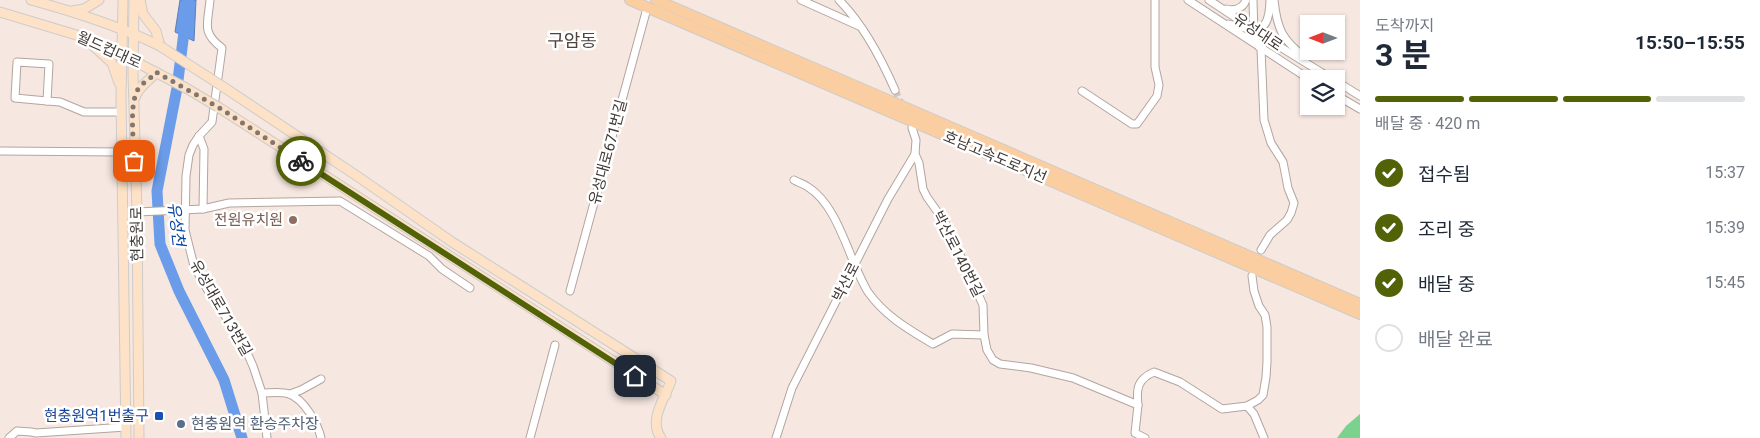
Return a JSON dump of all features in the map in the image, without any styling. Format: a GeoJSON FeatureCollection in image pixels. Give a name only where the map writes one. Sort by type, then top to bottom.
{"type":"FeatureCollection","features":[{"type":"Feature","properties":{"kind":"highway","name":"호남고속도로지선"},"geometry":{"type":"LineString","coordinates":[[630,0],[1360,314]]}},
{"type":"Feature","properties":{"kind":"highway","name":"호남고속도로지선"},"geometry":{"type":"LineString","coordinates":[[656,0],[1360,304]]}},
{"type":"Feature","properties":{"kind":"main road","name":"월드컵대로"},"geometry":{"type":"LineString","coordinates":[[0,12],[83,37],[122,54],[218,107],[666,396],[671,381],[452,242],[360,178],[160,46],[134,34],[71,11],[31,0]]}},
{"type":"Feature","properties":{"kind":"main road"},"geometry":{"type":"LineString","coordinates":[[71,11],[84,9],[99,0]]}},
{"type":"Feature","properties":{"kind":"main road","name":"현충원로"},"geometry":{"type":"LineString","coordinates":[[123,0],[121,112],[126,438]]}},
{"type":"Feature","properties":{"kind":"main road","name":"현충원로"},"geometry":{"type":"LineString","coordinates":[[134,0],[133,102],[137,212],[139,438]]}},
{"type":"Feature","properties":{"kind":"main road"},"geometry":{"type":"LineString","coordinates":[[140,0],[143,14],[156,31],[160,46]]}},
{"type":"Feature","properties":{"kind":"main road"},"geometry":{"type":"LineString","coordinates":[[83,37],[112,63],[119,81],[121,97]]}},
{"type":"Feature","properties":{"kind":"main road"},"geometry":{"type":"LineString","coordinates":[[133,102],[141,86],[152,79],[156,72]]}},
{"type":"Feature","properties":{"kind":"main road"},"geometry":{"type":"LineString","coordinates":[[124,285],[125,279],[129,276],[132,285],[132,315],[138,328]]}},
{"type":"Feature","properties":{"kind":"main road"},"geometry":{"type":"LineString","coordinates":[[661,438],[658,434],[656,420],[666,396]]}},
{"type":"Feature","properties":{"kind":"street","name":"유성대로713번길"},"geometry":{"type":"LineString","coordinates":[[210,0],[208,33],[212,40],[222,48],[212,122],[199,136],[189,155],[182,211],[194,266],[210,296],[240,337],[253,366],[262,393],[267,438]]}},
{"type":"Feature","properties":{"kind":"street"},"geometry":{"type":"LineString","coordinates":[[800,0],[860,26]]}},
{"type":"Feature","properties":{"kind":"street"},"geometry":{"type":"LineString","coordinates":[[839,0],[854,16],[880,58],[896,90]]}},
{"type":"Feature","properties":{"kind":"street"},"geometry":{"type":"LineString","coordinates":[[1082,91],[1132,124],[1137,124],[1157,96],[1159,86],[1155,67],[1155,0]]}},
{"type":"Feature","properties":{"kind":"street","name":"유성대로"},"geometry":{"type":"LineString","coordinates":[[1188,0],[1300,73]]}},
{"type":"Feature","properties":{"kind":"street","name":"유성대로"},"geometry":{"type":"LineString","coordinates":[[1210,0],[1318,70]]}},
{"type":"Feature","properties":{"kind":"street"},"geometry":{"type":"LineString","coordinates":[[1224,9],[1237,9],[1246,0]]}},
{"type":"Feature","properties":{"kind":"street"},"geometry":{"type":"LineString","coordinates":[[1253,0],[1254,30],[1256,42],[1261,49],[1264,120],[1271,143],[1282,162],[1288,188],[1294,203],[1291,213],[1270,235],[1261,250]]}},
{"type":"Feature","properties":{"kind":"street"},"geometry":{"type":"LineString","coordinates":[[1225,23],[1254,30],[1264,26],[1269,19],[1270,0]]}},
{"type":"Feature","properties":{"kind":"street"},"geometry":{"type":"LineString","coordinates":[[1274,0],[1278,24],[1286,41],[1319,70]]}},
{"type":"Feature","properties":{"kind":"street","name":"유성대로671번길"},"geometry":{"type":"LineString","coordinates":[[570,291],[646,12]]}},
{"type":"Feature","properties":{"kind":"street"},"geometry":{"type":"LineString","coordinates":[[47,101],[49,64],[17,62],[15,98],[47,101],[60,102],[84,112],[121,112]]}},
{"type":"Feature","properties":{"kind":"street"},"geometry":{"type":"LineString","coordinates":[[1345,87],[1360,96]]}},
{"type":"Feature","properties":{"kind":"street"},"geometry":{"type":"LineString","coordinates":[[1345,100],[1360,109]]}},
{"type":"Feature","properties":{"kind":"street"},"geometry":{"type":"LineString","coordinates":[[912,128],[916,140],[915,154]]}},
{"type":"Feature","properties":{"kind":"street"},"geometry":{"type":"LineString","coordinates":[[199,136],[204,149],[203,209]]}},
{"type":"Feature","properties":{"kind":"street"},"geometry":{"type":"LineString","coordinates":[[0,151],[122,152]]}},
{"type":"Feature","properties":{"kind":"street","name":"박산로"},"geometry":{"type":"LineString","coordinates":[[776,438],[792,388],[888,199],[915,154]]}},
{"type":"Feature","properties":{"kind":"street","name":"박산로140번길"},"geometry":{"type":"LineString","coordinates":[[915,154],[919,163],[923,189],[946,224],[983,305],[984,335],[987,350],[993,360],[1000,364],[1031,368],[1073,378],[1138,405]]}},
{"type":"Feature","properties":{"kind":"street"},"geometry":{"type":"LineString","coordinates":[[794,180],[809,187],[834,216],[854,264],[868,290],[880,307],[894,320],[933,344],[952,334],[984,335]]}},
{"type":"Feature","properties":{"kind":"street"},"geometry":{"type":"LineString","coordinates":[[137,212],[182,211],[229,204],[340,201],[429,256],[442,269],[470,288]]}},
{"type":"Feature","properties":{"kind":"street"},"geometry":{"type":"LineString","coordinates":[[1145,438],[1135,433],[1138,405],[1137,394],[1141,380],[1154,372],[1180,382],[1222,408],[1247,406],[1263,395],[1268,362],[1267,327],[1265,315],[1259,306],[1254,291],[1252,276]]}},
{"type":"Feature","properties":{"kind":"street"},"geometry":{"type":"LineString","coordinates":[[530,438],[556,345]]}},
{"type":"Feature","properties":{"kind":"street"},"geometry":{"type":"LineString","coordinates":[[262,393],[290,394],[320,379]]}},
{"type":"Feature","properties":{"kind":"street"},"geometry":{"type":"LineString","coordinates":[[290,394],[310,414],[319,428],[321,438]]}},
{"type":"Feature","properties":{"kind":"street"},"geometry":{"type":"LineString","coordinates":[[1247,406],[1254,414],[1264,438]]}},
{"type":"Feature","properties":{"kind":"street"},"geometry":{"type":"LineString","coordinates":[[9,438],[17,431],[31,432],[36,436],[126,427]]}},
{"type":"Feature","properties":{"kind":"green space"},"geometry":{"type":"Polygon","coordinates":[[[1360,414],[1360,438],[1337,438],[1346,426],[1360,414]]]}},
{"type":"Feature","properties":{"kind":"water"},"geometry":{"type":"Polygon","coordinates":[[[180,0],[196,0],[194,41],[175,32],[180,0]]]}},
{"type":"Feature","properties":{"kind":"waterway","name":"유성천"},"geometry":{"type":"LineString","coordinates":[[188,0],[177,88],[157,191],[160,244],[179,291],[224,380],[242,438]]}},
{"type":"Feature","properties":{"kind":"tunnel"},"geometry":{"type":"LineString","coordinates":[[895,90],[903,108]]}},
{"type":"Feature","properties":{"kind":"way so far"},"geometry":{"type":"LineString","coordinates":[[134,161],[133,102],[137,91],[152,79],[156,72],[218,107],[301,161]]}},
{"type":"Feature","properties":{"kind":"place","name":"전원유치원"},"geometry":{"type":"Point","coordinates":[293,220]}},
{"type":"Feature","properties":{"kind":"place","name":"현충원역1번출구"},"geometry":{"type":"Point","coordinates":[159,416]}},
{"type":"Feature","properties":{"kind":"place","name":"현충원역 환승주차장"},"geometry":{"type":"Point","coordinates":[181,424]}},
{"type":"Feature","properties":{"kind":"district","name":"구암동"},"geometry":{"type":"Point","coordinates":[572,41]}},
{"type":"Feature","properties":{"kind":"route"},"geometry":{"type":"LineString","coordinates":[[301,161],[635,376]]}}]}
